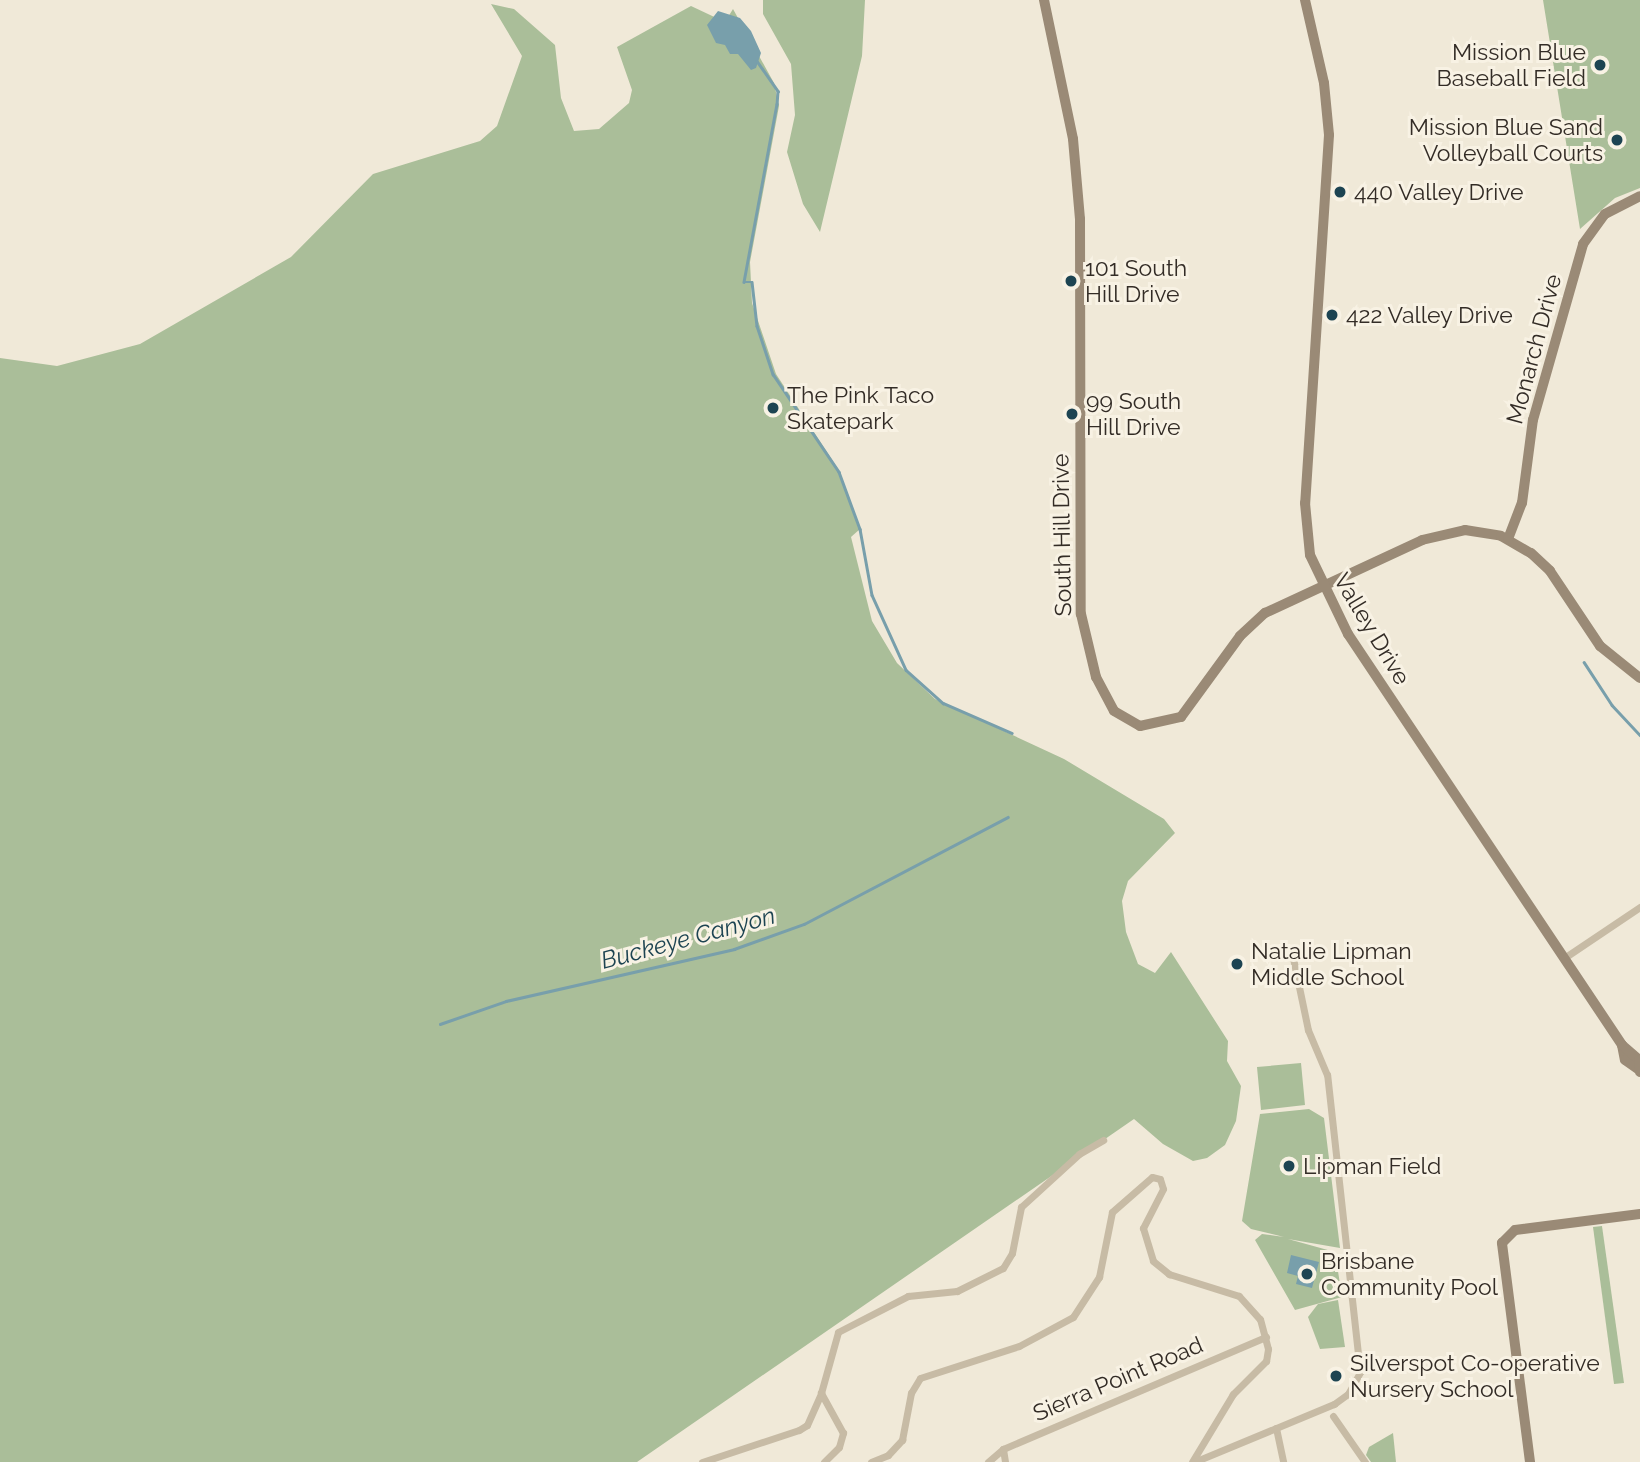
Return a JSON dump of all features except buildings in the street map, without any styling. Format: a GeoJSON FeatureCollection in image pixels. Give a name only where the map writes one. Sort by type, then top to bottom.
{"type":"FeatureCollection","features":[{"type":"Feature","properties":{"kind":"street","name":"South Hill Drive"},"geometry":{"type":"LineString","coordinates":[[1044,0],[1076,166],[1081,260],[1080,594],[1084,634],[1101,693],[1114,711],[1131,723],[1152,727],[1176,720],[1192,707],[1249,626],[1276,607],[1440,534],[1474,531],[1507,539]]}},
{"type":"Feature","properties":{"kind":"street","name":"Valley Drive"},"geometry":{"type":"LineString","coordinates":[[1305,0],[1323,76],[1328,127],[1305,512],[1308,546],[1322,586],[1353,642],[1622,1045],[1639,1060],[1639,1070]]}},
{"type":"Feature","properties":{"kind":"street","name":"Monarch Drive"},"geometry":{"type":"LineString","coordinates":[[1507,539],[1522,503],[1533,420],[1580,251],[1605,214],[1640,196]]}},
{"type":"Feature","properties":{"kind":"street"},"geometry":{"type":"LineString","coordinates":[[1507,539],[1549,570],[1600,646],[1640,678]]}},
{"type":"Feature","properties":{"kind":"street"},"geometry":{"type":"LineString","coordinates":[[1564,958],[1640,907]]}},
{"type":"Feature","properties":{"kind":"street"},"geometry":{"type":"LineString","coordinates":[[1192,1462],[1342,1400],[1358,1379],[1361,1364],[1334,1173],[1327,1075],[1308,1030],[1293,958]]}},
{"type":"Feature","properties":{"kind":"street"},"geometry":{"type":"LineString","coordinates":[[702,1462],[807,1425],[821,1394],[834,1341],[842,1329],[908,1296],[957,1291],[1003,1268],[1012,1253],[1021,1207],[1079,1154],[1103,1140]]}},
{"type":"Feature","properties":{"kind":"street"},"geometry":{"type":"LineString","coordinates":[[871,1462],[888,1455],[902,1440],[911,1393],[925,1375],[1011,1350],[1057,1330],[1073,1317],[1099,1277],[1112,1212],[1152,1177],[1160,1179],[1163,1189],[1143,1231],[1156,1265],[1169,1274],[1239,1296],[1257,1313],[1266,1337],[1266,1361],[1233,1394],[1192,1462]]}},
{"type":"Feature","properties":{"kind":"street"},"geometry":{"type":"LineString","coordinates":[[1530,1462],[1502,1243],[1516,1230],[1640,1214]]}},
{"type":"Feature","properties":{"kind":"street","name":"Sierra Point Road"},"geometry":{"type":"LineString","coordinates":[[988,1462],[1003,1449],[1266,1337]]}},
{"type":"Feature","properties":{"kind":"street"},"geometry":{"type":"LineString","coordinates":[[821,1394],[840,1422],[843,1433],[839,1447],[824,1462]]}},
{"type":"Feature","properties":{"kind":"street"},"geometry":{"type":"LineString","coordinates":[[1333,1416],[1366,1462]]}},
{"type":"Feature","properties":{"kind":"street"},"geometry":{"type":"LineString","coordinates":[[1276,1428],[1283,1462]]}},
{"type":"Feature","properties":{"kind":"street"},"geometry":{"type":"LineString","coordinates":[[1206,1437],[1219,1450]]}},
{"type":"Feature","properties":{"kind":"street"},"geometry":{"type":"LineString","coordinates":[[1003,1449],[1005,1462]]}},
{"type":"Feature","properties":{"kind":"green space"},"geometry":{"type":"Polygon","coordinates":[[[763,0],[865,0],[862,56],[820,232],[803,204],[787,152],[795,115],[791,64],[763,14],[763,0]]]}},
{"type":"Feature","properties":{"kind":"green space"},"geometry":{"type":"Polygon","coordinates":[[[1543,0],[1640,0],[1640,188],[1615,198],[1580,229],[1543,0]]]}},
{"type":"Feature","properties":{"kind":"green space"},"geometry":{"type":"Polygon","coordinates":[[[491,4],[514,9],[555,45],[561,98],[574,131],[599,129],[629,103],[632,90],[617,47],[691,6],[725,22],[733,9],[774,83],[779,106],[750,262],[752,303],[776,374],[838,469],[860,529],[851,537],[872,621],[897,663],[935,699],[1064,759],[1164,819],[1175,833],[1128,881],[1122,901],[1126,932],[1138,964],[1155,973],[1171,952],[1228,1041],[1227,1061],[1241,1086],[1236,1121],[1225,1145],[1207,1158],[1193,1161],[1163,1144],[1134,1119],[637,1462],[0,1462],[0,358],[57,366],[140,344],[291,257],[373,174],[480,141],[497,126],[522,56],[491,4]]]}},
{"type":"Feature","properties":{"kind":"green space"},"geometry":{"type":"Polygon","coordinates":[[[1301,1063],[1305,1105],[1261,1110],[1257,1067],[1301,1063]]]}},
{"type":"Feature","properties":{"kind":"green space","name":"Lipman Field"},"geometry":{"type":"Polygon","coordinates":[[[1309,1109],[1324,1118],[1340,1248],[1288,1239],[1335,1252],[1342,1297],[1295,1310],[1255,1240],[1262,1234],[1284,1237],[1251,1229],[1242,1221],[1260,1114],[1309,1109]]]}},
{"type":"Feature","properties":{"kind":"green space"},"geometry":{"type":"Polygon","coordinates":[[[1602,1226],[1624,1383],[1614,1384],[1593,1227],[1602,1226]]]}},
{"type":"Feature","properties":{"kind":"green space"},"geometry":{"type":"Polygon","coordinates":[[[1338,1300],[1345,1347],[1320,1349],[1308,1317],[1318,1304],[1338,1300]]]}},
{"type":"Feature","properties":{"kind":"green space"},"geometry":{"type":"Polygon","coordinates":[[[1393,1433],[1396,1462],[1371,1462],[1366,1455],[1369,1447],[1393,1433]]]}},
{"type":"Feature","properties":{"kind":"water"},"geometry":{"type":"Polygon","coordinates":[[[718,11],[740,18],[751,31],[761,53],[756,68],[751,70],[738,54],[730,54],[725,45],[716,43],[707,25],[718,11]]]}},
{"type":"Feature","properties":{"kind":"water"},"geometry":{"type":"Polygon","coordinates":[[[1291,1255],[1319,1262],[1312,1288],[1296,1284],[1298,1276],[1287,1273],[1291,1255]]]}},
{"type":"Feature","properties":{"kind":"waterway"},"geometry":{"type":"LineString","coordinates":[[757,61],[778,91],[744,282],[752,282],[757,326],[773,374],[839,472],[860,529],[872,595],[906,670],[943,703],[1012,733]]}},
{"type":"Feature","properties":{"kind":"waterway"},"geometry":{"type":"LineString","coordinates":[[1584,662],[1612,705],[1640,735]]}},
{"type":"Feature","properties":{"kind":"waterway","name":"Buckeye Canyon"},"geometry":{"type":"LineString","coordinates":[[440,1024],[506,1001],[734,949],[804,924],[1008,817]]}},
{"type":"Feature","properties":{"kind":"place","name":"Mission Blue Baseball Field"},"geometry":{"type":"Point","coordinates":[1600,65]}},
{"type":"Feature","properties":{"kind":"place","name":"Mission Blue Sand Volleyball Courts"},"geometry":{"type":"Point","coordinates":[1617,140]}},
{"type":"Feature","properties":{"kind":"place","name":"440 Valley Drive"},"geometry":{"type":"Point","coordinates":[1340,192]}},
{"type":"Feature","properties":{"kind":"place","name":"101 South Hill Drive"},"geometry":{"type":"Point","coordinates":[1071,281]}},
{"type":"Feature","properties":{"kind":"place","name":"422 Valley Drive"},"geometry":{"type":"Point","coordinates":[1332,315]}},
{"type":"Feature","properties":{"kind":"place","name":"The Pink Taco Skatepark"},"geometry":{"type":"Point","coordinates":[773,408]}},
{"type":"Feature","properties":{"kind":"place","name":"99 South Hill Drive"},"geometry":{"type":"Point","coordinates":[1072,414]}},
{"type":"Feature","properties":{"kind":"place","name":"Natalie Lipman Middle School"},"geometry":{"type":"Point","coordinates":[1237,964]}},
{"type":"Feature","properties":{"kind":"place","name":"Lipman Field"},"geometry":{"type":"Point","coordinates":[1289,1166]}},
{"type":"Feature","properties":{"kind":"place","name":"Brisbane Community Pool"},"geometry":{"type":"Point","coordinates":[1307,1274]}},
{"type":"Feature","properties":{"kind":"place","name":"Silverspot Co-operative Nursery School"},"geometry":{"type":"Point","coordinates":[1336,1376]}}]}
